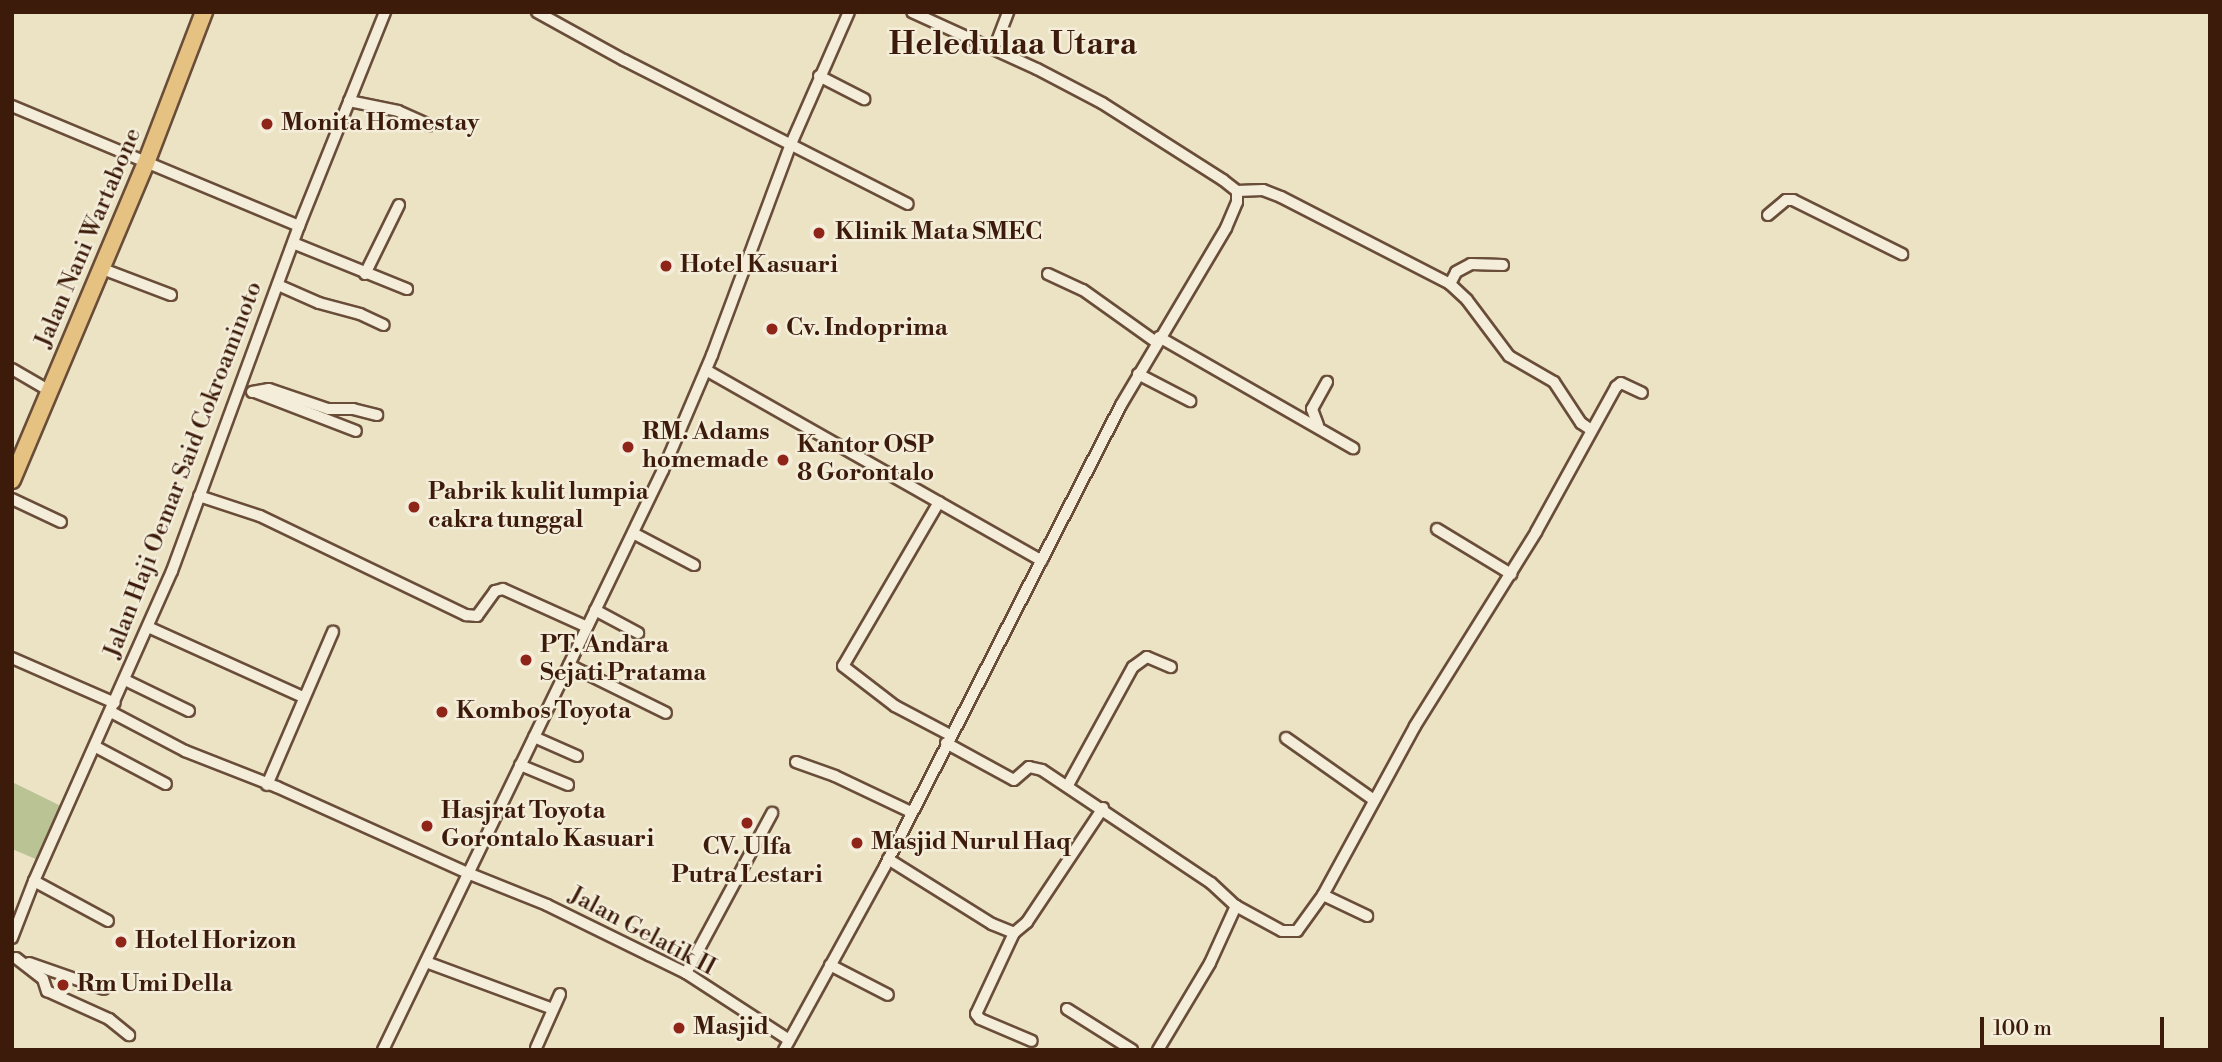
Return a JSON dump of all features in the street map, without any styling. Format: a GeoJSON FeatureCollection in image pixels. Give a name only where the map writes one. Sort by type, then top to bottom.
{"type":"FeatureCollection","features":[{"type":"Feature","properties":{"kind":"main road","name":"Jalan Nani Wartabone"},"geometry":{"type":"LineString","coordinates":[[12,480],[146,163],[204,12]]}},
{"type":"Feature","properties":{"kind":"street"},"geometry":{"type":"LineString","coordinates":[[537,12],[624,60],[908,204]]}},
{"type":"Feature","properties":{"kind":"street"},"geometry":{"type":"LineString","coordinates":[[383,1050],[633,533],[706,370],[791,144],[849,12]]}},
{"type":"Feature","properties":{"kind":"street"},"geometry":{"type":"LineString","coordinates":[[912,12],[1102,103],[1237,191],[1263,190],[1281,197],[1450,285],[1467,300],[1509,356],[1554,382],[1581,423],[1590,429]]}},
{"type":"Feature","properties":{"kind":"street"},"geometry":{"type":"LineString","coordinates":[[994,49],[1008,12]]}},
{"type":"Feature","properties":{"kind":"street","name":"Jalan Haji Oemar Said Cokroaminoto"},"geometry":{"type":"LineString","coordinates":[[12,938],[34,881],[148,628],[381,14]]}},
{"type":"Feature","properties":{"kind":"street"},"geometry":{"type":"LineString","coordinates":[[819,76],[864,99]]}},
{"type":"Feature","properties":{"kind":"street"},"geometry":{"type":"LineString","coordinates":[[349,101],[398,111],[430,125]]}},
{"type":"Feature","properties":{"kind":"street"},"geometry":{"type":"LineString","coordinates":[[12,106],[299,226]]}},
{"type":"Feature","properties":{"kind":"street"},"geometry":{"type":"LineString","coordinates":[[786,1045],[888,859],[1138,374],[1233,215],[1237,191]]}},
{"type":"Feature","properties":{"kind":"street"},"geometry":{"type":"LineString","coordinates":[[1768,215],[1786,200],[1793,200],[1902,254]]}},
{"type":"Feature","properties":{"kind":"street"},"geometry":{"type":"LineString","coordinates":[[365,274],[399,205]]}},
{"type":"Feature","properties":{"kind":"street"},"geometry":{"type":"LineString","coordinates":[[293,243],[407,289]]}},
{"type":"Feature","properties":{"kind":"street"},"geometry":{"type":"LineString","coordinates":[[1450,285],[1456,272],[1471,264],[1503,265]]}},
{"type":"Feature","properties":{"kind":"street"},"geometry":{"type":"LineString","coordinates":[[100,268],[172,295]]}},
{"type":"Feature","properties":{"kind":"street"},"geometry":{"type":"LineString","coordinates":[[1048,274],[1083,290],[1158,339],[1318,425],[1353,448]]}},
{"type":"Feature","properties":{"kind":"street"},"geometry":{"type":"LineString","coordinates":[[278,285],[319,303],[360,314],[384,325]]}},
{"type":"Feature","properties":{"kind":"street"},"geometry":{"type":"LineString","coordinates":[[12,369],[50,391]]}},
{"type":"Feature","properties":{"kind":"street"},"geometry":{"type":"LineString","coordinates":[[706,370],[1042,561]]}},
{"type":"Feature","properties":{"kind":"street"},"geometry":{"type":"LineString","coordinates":[[1138,374],[1190,401]]}},
{"type":"Feature","properties":{"kind":"street"},"geometry":{"type":"LineString","coordinates":[[1318,425],[1312,409],[1327,382]]}},
{"type":"Feature","properties":{"kind":"street"},"geometry":{"type":"LineString","coordinates":[[939,502],[843,666],[895,706],[1014,780],[1032,767],[1068,785],[1211,883],[1236,906],[1282,931],[1292,932],[1300,928],[1323,895],[1415,726],[1511,574],[1590,429],[1616,387],[1624,384],[1639,391]]}},
{"type":"Feature","properties":{"kind":"street"},"geometry":{"type":"LineString","coordinates":[[241,388],[356,431]]}},
{"type":"Feature","properties":{"kind":"street"},"geometry":{"type":"LineString","coordinates":[[253,392],[269,389],[328,409],[377,415]]}},
{"type":"Feature","properties":{"kind":"street"},"geometry":{"type":"LineString","coordinates":[[199,496],[260,516],[466,615],[477,616],[495,591],[503,589],[587,628]]}},
{"type":"Feature","properties":{"kind":"street"},"geometry":{"type":"LineString","coordinates":[[12,499],[61,522]]}},
{"type":"Feature","properties":{"kind":"street"},"geometry":{"type":"LineString","coordinates":[[1437,529],[1511,574]]}},
{"type":"Feature","properties":{"kind":"street"},"geometry":{"type":"LineString","coordinates":[[633,533],[694,565]]}},
{"type":"Feature","properties":{"kind":"street"},"geometry":{"type":"LineString","coordinates":[[595,610],[638,633]]}},
{"type":"Feature","properties":{"kind":"street"},"geometry":{"type":"LineString","coordinates":[[148,628],[303,697]]}},
{"type":"Feature","properties":{"kind":"street"},"geometry":{"type":"LineString","coordinates":[[267,785],[333,632]]}},
{"type":"Feature","properties":{"kind":"street"},"geometry":{"type":"LineString","coordinates":[[1068,785],[1133,667],[1147,657],[1171,667]]}},
{"type":"Feature","properties":{"kind":"street","name":"Jalan Gelatik II"},"geometry":{"type":"LineString","coordinates":[[12,658],[113,707],[185,751],[547,905],[686,973],[786,1045]]}},
{"type":"Feature","properties":{"kind":"street"},"geometry":{"type":"LineString","coordinates":[[569,665],[666,713]]}},
{"type":"Feature","properties":{"kind":"street"},"geometry":{"type":"LineString","coordinates":[[125,680],[189,710]]}},
{"type":"Feature","properties":{"kind":"street"},"geometry":{"type":"LineString","coordinates":[[534,737],[577,756]]}},
{"type":"Feature","properties":{"kind":"street"},"geometry":{"type":"LineString","coordinates":[[1286,738],[1374,800]]}},
{"type":"Feature","properties":{"kind":"street"},"geometry":{"type":"LineString","coordinates":[[96,747],[166,784]]}},
{"type":"Feature","properties":{"kind":"street"},"geometry":{"type":"LineString","coordinates":[[796,762],[835,776],[911,812]]}},
{"type":"Feature","properties":{"kind":"street"},"geometry":{"type":"LineString","coordinates":[[520,765],[568,785]]}},
{"type":"Feature","properties":{"kind":"street"},"geometry":{"type":"LineString","coordinates":[[1031,1041],[980,1019],[976,1014],[1014,933],[1027,922],[1043,900],[1103,808]]}},
{"type":"Feature","properties":{"kind":"street"},"geometry":{"type":"LineString","coordinates":[[686,973],[772,813]]}},
{"type":"Feature","properties":{"kind":"street"},"geometry":{"type":"LineString","coordinates":[[888,859],[992,924],[1014,933]]}},
{"type":"Feature","properties":{"kind":"street"},"geometry":{"type":"LineString","coordinates":[[34,881],[108,921]]}},
{"type":"Feature","properties":{"kind":"street"},"geometry":{"type":"LineString","coordinates":[[1323,895],[1367,916]]}},
{"type":"Feature","properties":{"kind":"street"},"geometry":{"type":"LineString","coordinates":[[1158,1050],[1199,982],[1236,906]]}},
{"type":"Feature","properties":{"kind":"street"},"geometry":{"type":"LineString","coordinates":[[14,958],[104,989]]}},
{"type":"Feature","properties":{"kind":"street"},"geometry":{"type":"LineString","coordinates":[[14,958],[43,979],[47,991],[109,1019],[130,1035]]}},
{"type":"Feature","properties":{"kind":"street"},"geometry":{"type":"LineString","coordinates":[[426,962],[553,1009]]}},
{"type":"Feature","properties":{"kind":"street"},"geometry":{"type":"LineString","coordinates":[[830,965],[887,995]]}},
{"type":"Feature","properties":{"kind":"street"},"geometry":{"type":"LineString","coordinates":[[536,1048],[560,994]]}},
{"type":"Feature","properties":{"kind":"street"},"geometry":{"type":"LineString","coordinates":[[1067,1009],[1132,1050]]}},
{"type":"Feature","properties":{"kind":"green space"},"geometry":{"type":"Polygon","coordinates":[[[12,782],[63,807],[38,860],[12,849],[12,782]]]}},
{"type":"Feature","properties":{"kind":"place","name":"Monita Homestay"},"geometry":{"type":"Point","coordinates":[267,124]}},
{"type":"Feature","properties":{"kind":"place","name":"Klinik Mata SMEC"},"geometry":{"type":"Point","coordinates":[819,233]}},
{"type":"Feature","properties":{"kind":"place","name":"Hotel Kasuari"},"geometry":{"type":"Point","coordinates":[666,266]}},
{"type":"Feature","properties":{"kind":"place","name":"Cv. Indoprima"},"geometry":{"type":"Point","coordinates":[772,329]}},
{"type":"Feature","properties":{"kind":"place","name":"RM. Adams homemade"},"geometry":{"type":"Point","coordinates":[628,447]}},
{"type":"Feature","properties":{"kind":"place","name":"Kantor OSP 8 Gorontalo"},"geometry":{"type":"Point","coordinates":[783,460]}},
{"type":"Feature","properties":{"kind":"place","name":"Pabrik kulit lumpia cakra tunggal"},"geometry":{"type":"Point","coordinates":[414,507]}},
{"type":"Feature","properties":{"kind":"place","name":"PT. Andara Sejati Pratama"},"geometry":{"type":"Point","coordinates":[526,660]}},
{"type":"Feature","properties":{"kind":"place","name":"Kombos Toyota"},"geometry":{"type":"Point","coordinates":[442,712]}},
{"type":"Feature","properties":{"kind":"place","name":"CV. Ulfa Putra Lestari"},"geometry":{"type":"Point","coordinates":[747,823]}},
{"type":"Feature","properties":{"kind":"place","name":"Hasjrat Toyota Gorontalo Kasuari"},"geometry":{"type":"Point","coordinates":[427,826]}},
{"type":"Feature","properties":{"kind":"place","name":"Masjid Nurul Haq"},"geometry":{"type":"Point","coordinates":[857,843]}},
{"type":"Feature","properties":{"kind":"place","name":"Hotel Horizon"},"geometry":{"type":"Point","coordinates":[121,942]}},
{"type":"Feature","properties":{"kind":"place","name":"Rm Umi Della"},"geometry":{"type":"Point","coordinates":[63,985]}},
{"type":"Feature","properties":{"kind":"place","name":"Masjid"},"geometry":{"type":"Point","coordinates":[679,1028]}},
{"type":"Feature","properties":{"kind":"district","name":"Heledulaa Utara"},"geometry":{"type":"Point","coordinates":[1013,44]}}]}
